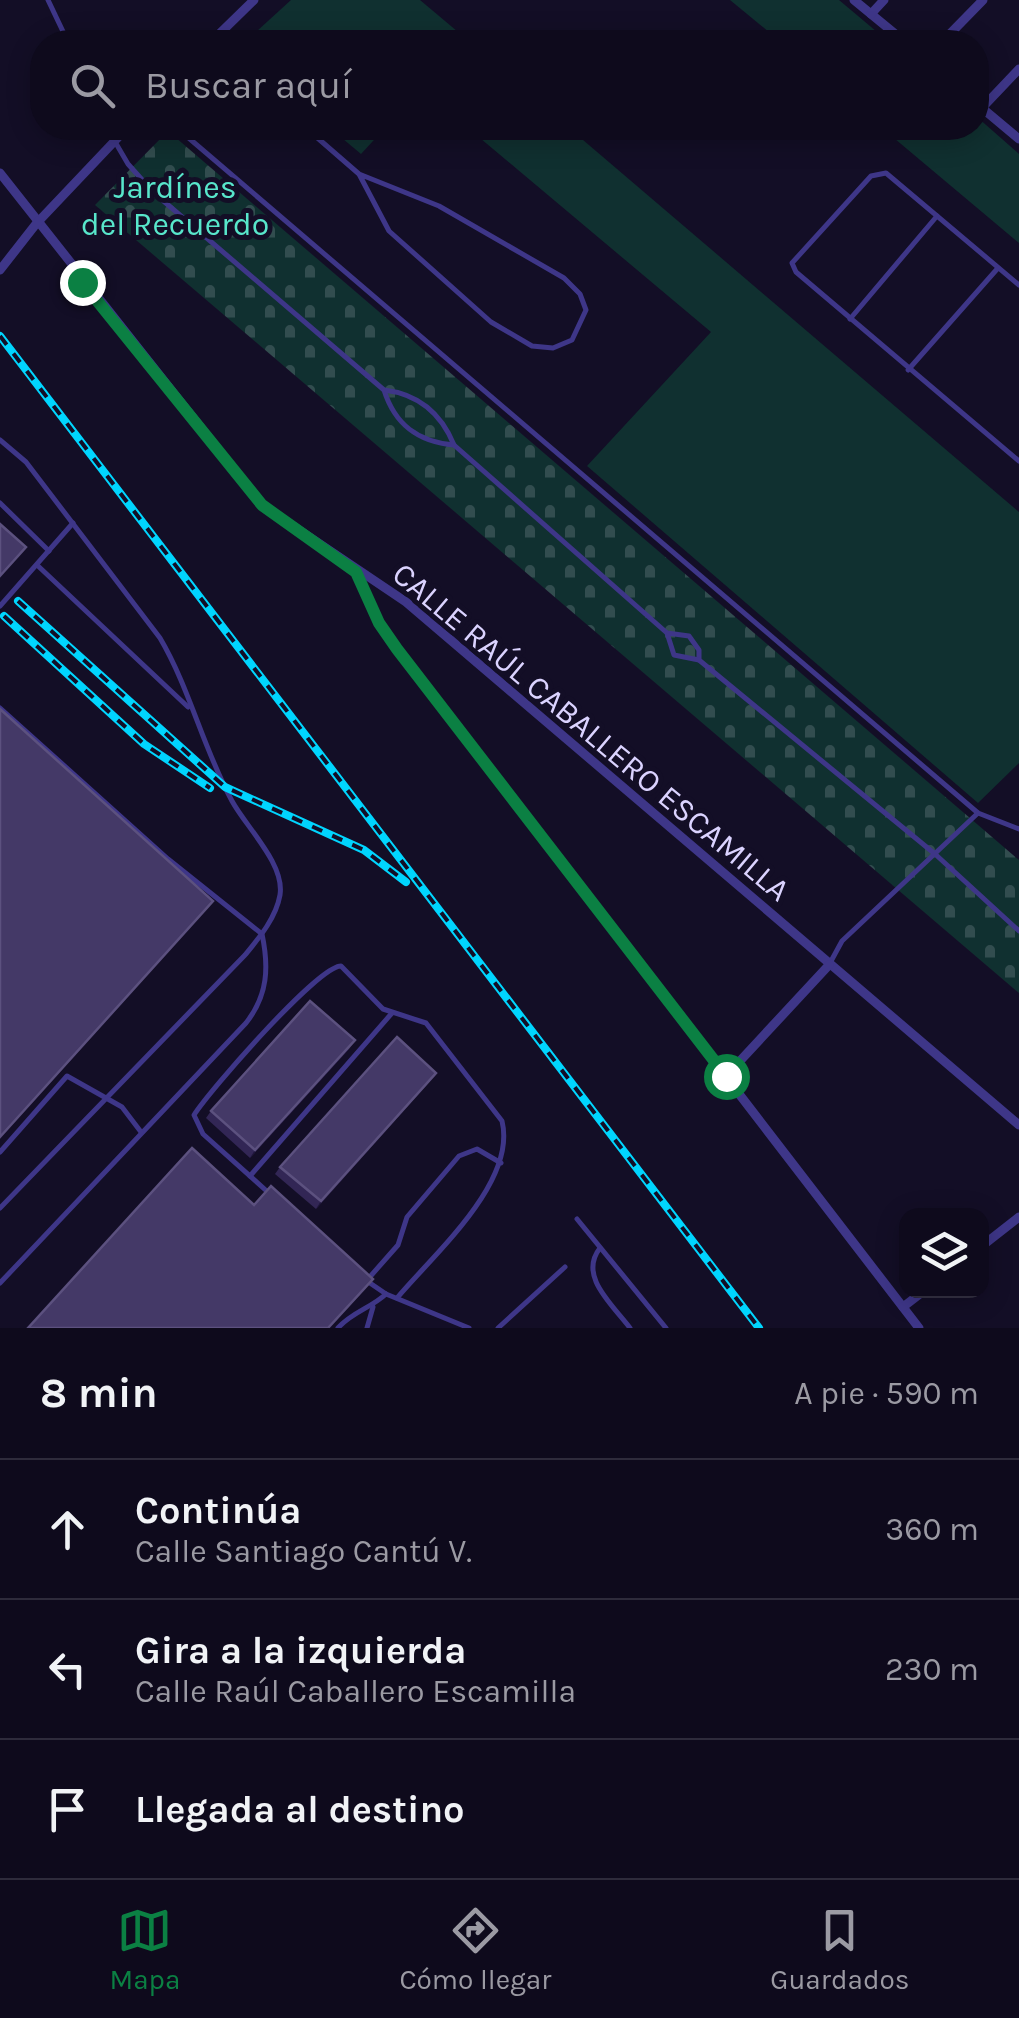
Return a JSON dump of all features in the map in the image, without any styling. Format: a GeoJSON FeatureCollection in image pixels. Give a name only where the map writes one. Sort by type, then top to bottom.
{"type":"FeatureCollection","features":[{"type":"Feature","properties":{"kind":"street"},"geometry":{"type":"LineString","coordinates":[[223,30],[254,0]]}},
{"type":"Feature","properties":{"kind":"street"},"geometry":{"type":"LineString","coordinates":[[854,0],[890,30]]}},
{"type":"Feature","properties":{"kind":"street"},"geometry":{"type":"LineString","coordinates":[[871,14],[884,0]]}},
{"type":"Feature","properties":{"kind":"street"},"geometry":{"type":"LineString","coordinates":[[954,30],[983,0]]}},
{"type":"Feature","properties":{"kind":"street"},"geometry":{"type":"LineString","coordinates":[[989,96],[1019,69]]}},
{"type":"Feature","properties":{"kind":"street"},"geometry":{"type":"LineString","coordinates":[[989,114],[1019,139]]}},
{"type":"Feature","properties":{"kind":"street"},"geometry":{"type":"LineString","coordinates":[[0,270],[36,224],[113,141]]}},
{"type":"Feature","properties":{"kind":"street","name":"CALLE RAÚL CABALLERO ESCAMILLA"},"geometry":{"type":"LineString","coordinates":[[0,173],[36,224],[262,505],[420,614],[1019,1125]]}},
{"type":"Feature","properties":{"kind":"street"},"geometry":{"type":"LineString","coordinates":[[356,572],[379,623],[397,649],[918,1328]]}},
{"type":"Feature","properties":{"kind":"street"},"geometry":{"type":"LineString","coordinates":[[726,1076],[829,966]]}},
{"type":"Feature","properties":{"kind":"street"},"geometry":{"type":"LineString","coordinates":[[989,1241],[1019,1217]]}},
{"type":"Feature","properties":{"kind":"street"},"geometry":{"type":"LineString","coordinates":[[903,1308],[915,1298]]}},
{"type":"Feature","properties":{"kind":"lane"},"geometry":{"type":"LineString","coordinates":[[48,0],[62,30]]}},
{"type":"Feature","properties":{"kind":"lane"},"geometry":{"type":"LineString","coordinates":[[191,140],[978,814],[1019,829]]}},
{"type":"Feature","properties":{"kind":"lane"},"geometry":{"type":"LineString","coordinates":[[320,140],[359,174],[439,206],[555,271],[580,294],[586,310],[572,340],[554,348],[532,346],[491,322],[389,230],[359,174]]}},
{"type":"Feature","properties":{"kind":"lane"},"geometry":{"type":"LineString","coordinates":[[113,141],[154,192],[384,390],[416,398],[441,421],[454,445],[667,633],[674,655],[699,660],[935,854],[1019,931]]}},
{"type":"Feature","properties":{"kind":"lane"},"geometry":{"type":"LineString","coordinates":[[1019,286],[886,173],[871,176],[792,264],[908,370],[1019,461]]}},
{"type":"Feature","properties":{"kind":"lane"},"geometry":{"type":"LineString","coordinates":[[850,319],[937,216]]}},
{"type":"Feature","properties":{"kind":"lane"},"geometry":{"type":"LineString","coordinates":[[908,370],[998,268]]}},
{"type":"Feature","properties":{"kind":"lane"},"geometry":{"type":"LineString","coordinates":[[384,390],[390,410],[409,430],[436,444],[454,445]]}},
{"type":"Feature","properties":{"kind":"lane"},"geometry":{"type":"LineString","coordinates":[[0,440],[26,462],[160,638],[177,666],[191,709],[230,798],[278,873],[281,894],[262,934],[210,994],[0,1208]]}},
{"type":"Feature","properties":{"kind":"lane"},"geometry":{"type":"LineString","coordinates":[[1011,454],[1019,446]]}},
{"type":"Feature","properties":{"kind":"lane"},"geometry":{"type":"LineString","coordinates":[[0,503],[49,551]]}},
{"type":"Feature","properties":{"kind":"lane"},"geometry":{"type":"LineString","coordinates":[[0,606],[74,524]]}},
{"type":"Feature","properties":{"kind":"lane"},"geometry":{"type":"LineString","coordinates":[[37,565],[191,709]]}},
{"type":"Feature","properties":{"kind":"lane"},"geometry":{"type":"LineString","coordinates":[[667,633],[689,636],[699,650],[699,660]]}},
{"type":"Feature","properties":{"kind":"lane"},"geometry":{"type":"LineString","coordinates":[[0,708],[168,859],[262,934],[266,978],[257,1009],[0,1283]]}},
{"type":"Feature","properties":{"kind":"lane"},"geometry":{"type":"LineString","coordinates":[[829,966],[842,941],[978,814]]}},
{"type":"Feature","properties":{"kind":"lane"},"geometry":{"type":"LineString","coordinates":[[279,1202],[195,1123],[201,1104],[332,966],[348,971],[392,1013],[426,1024],[502,1121],[505,1134],[501,1163],[488,1189],[396,1298]]}},
{"type":"Feature","properties":{"kind":"lane"},"geometry":{"type":"LineString","coordinates":[[250,1176],[392,1013]]}},
{"type":"Feature","properties":{"kind":"lane"},"geometry":{"type":"LineString","coordinates":[[0,1152],[67,1076],[104,1100],[122,1106],[141,1132]]}},
{"type":"Feature","properties":{"kind":"lane"},"geometry":{"type":"LineString","coordinates":[[367,1280],[398,1245],[407,1216],[459,1156],[477,1149],[501,1163]]}},
{"type":"Feature","properties":{"kind":"lane"},"geometry":{"type":"LineString","coordinates":[[577,1219],[666,1328]]}},
{"type":"Feature","properties":{"kind":"lane"},"geometry":{"type":"LineString","coordinates":[[600,1248],[592,1258],[592,1275],[630,1328]]}},
{"type":"Feature","properties":{"kind":"lane"},"geometry":{"type":"LineString","coordinates":[[498,1328],[566,1267]]}},
{"type":"Feature","properties":{"kind":"lane"},"geometry":{"type":"LineString","coordinates":[[352,1268],[386,1294],[469,1328]]}},
{"type":"Feature","properties":{"kind":"lane"},"geometry":{"type":"LineString","coordinates":[[338,1328],[348,1316],[374,1306],[386,1294]]}},
{"type":"Feature","properties":{"kind":"lane"},"geometry":{"type":"LineString","coordinates":[[367,1328],[374,1306]]}},
{"type":"Feature","properties":{"kind":"green space"},"geometry":{"type":"Polygon","coordinates":[[[291,0],[420,0],[456,30],[258,30],[291,0]]]}},
{"type":"Feature","properties":{"kind":"green space"},"geometry":{"type":"Polygon","coordinates":[[[730,0],[839,0],[875,30],[766,30],[730,0]]]}},
{"type":"Feature","properties":{"kind":"green space"},"geometry":{"type":"Polygon","coordinates":[[[989,128],[1019,154],[1019,243],[896,140],[989,140],[989,128]]]}},
{"type":"Feature","properties":{"kind":"green space","name":"Jardínes del Recuerdo"},"geometry":{"type":"Polygon","coordinates":[[[159,140],[179,140],[1019,860],[1019,993],[95,205],[159,140]]]}},
{"type":"Feature","properties":{"kind":"green space"},"geometry":{"type":"Polygon","coordinates":[[[344,140],[374,140],[361,154],[344,140]]]}},
{"type":"Feature","properties":{"kind":"green space"},"geometry":{"type":"Polygon","coordinates":[[[482,140],[583,140],[1019,512],[1019,763],[978,803],[587,466],[711,332],[482,140]]]}},
{"type":"Feature","properties":{"kind":"building"},"geometry":{"type":"Polygon","coordinates":[[[0,524],[26,547],[0,576],[0,524]]]}},
{"type":"Feature","properties":{"kind":"building"},"geometry":{"type":"Polygon","coordinates":[[[0,709],[213,901],[0,1137],[0,709]]]}},
{"type":"Feature","properties":{"kind":"building"},"geometry":{"type":"Polygon","coordinates":[[[310,1001],[355,1040],[255,1150],[211,1111],[310,1001]]]}},
{"type":"Feature","properties":{"kind":"building"},"geometry":{"type":"Polygon","coordinates":[[[397,1037],[436,1073],[321,1201],[280,1167],[397,1037]]]}},
{"type":"Feature","properties":{"kind":"building"},"geometry":{"type":"Polygon","coordinates":[[[192,1148],[254,1205],[271,1186],[373,1279],[328,1328],[28,1328],[192,1148]]]}},
{"type":"Feature","properties":{"kind":"railway"},"geometry":{"type":"LineString","coordinates":[[0,336],[759,1328]]}},
{"type":"Feature","properties":{"kind":"railway"},"geometry":{"type":"LineString","coordinates":[[18,601],[225,787],[364,850],[406,882]]}},
{"type":"Feature","properties":{"kind":"railway"},"geometry":{"type":"LineString","coordinates":[[4,616],[144,744],[210,788]]}},
{"type":"Feature","properties":{"kind":"route"},"geometry":{"type":"LineString","coordinates":[[82,282],[262,505],[356,572],[379,623],[397,649],[726,1076]]}}]}
